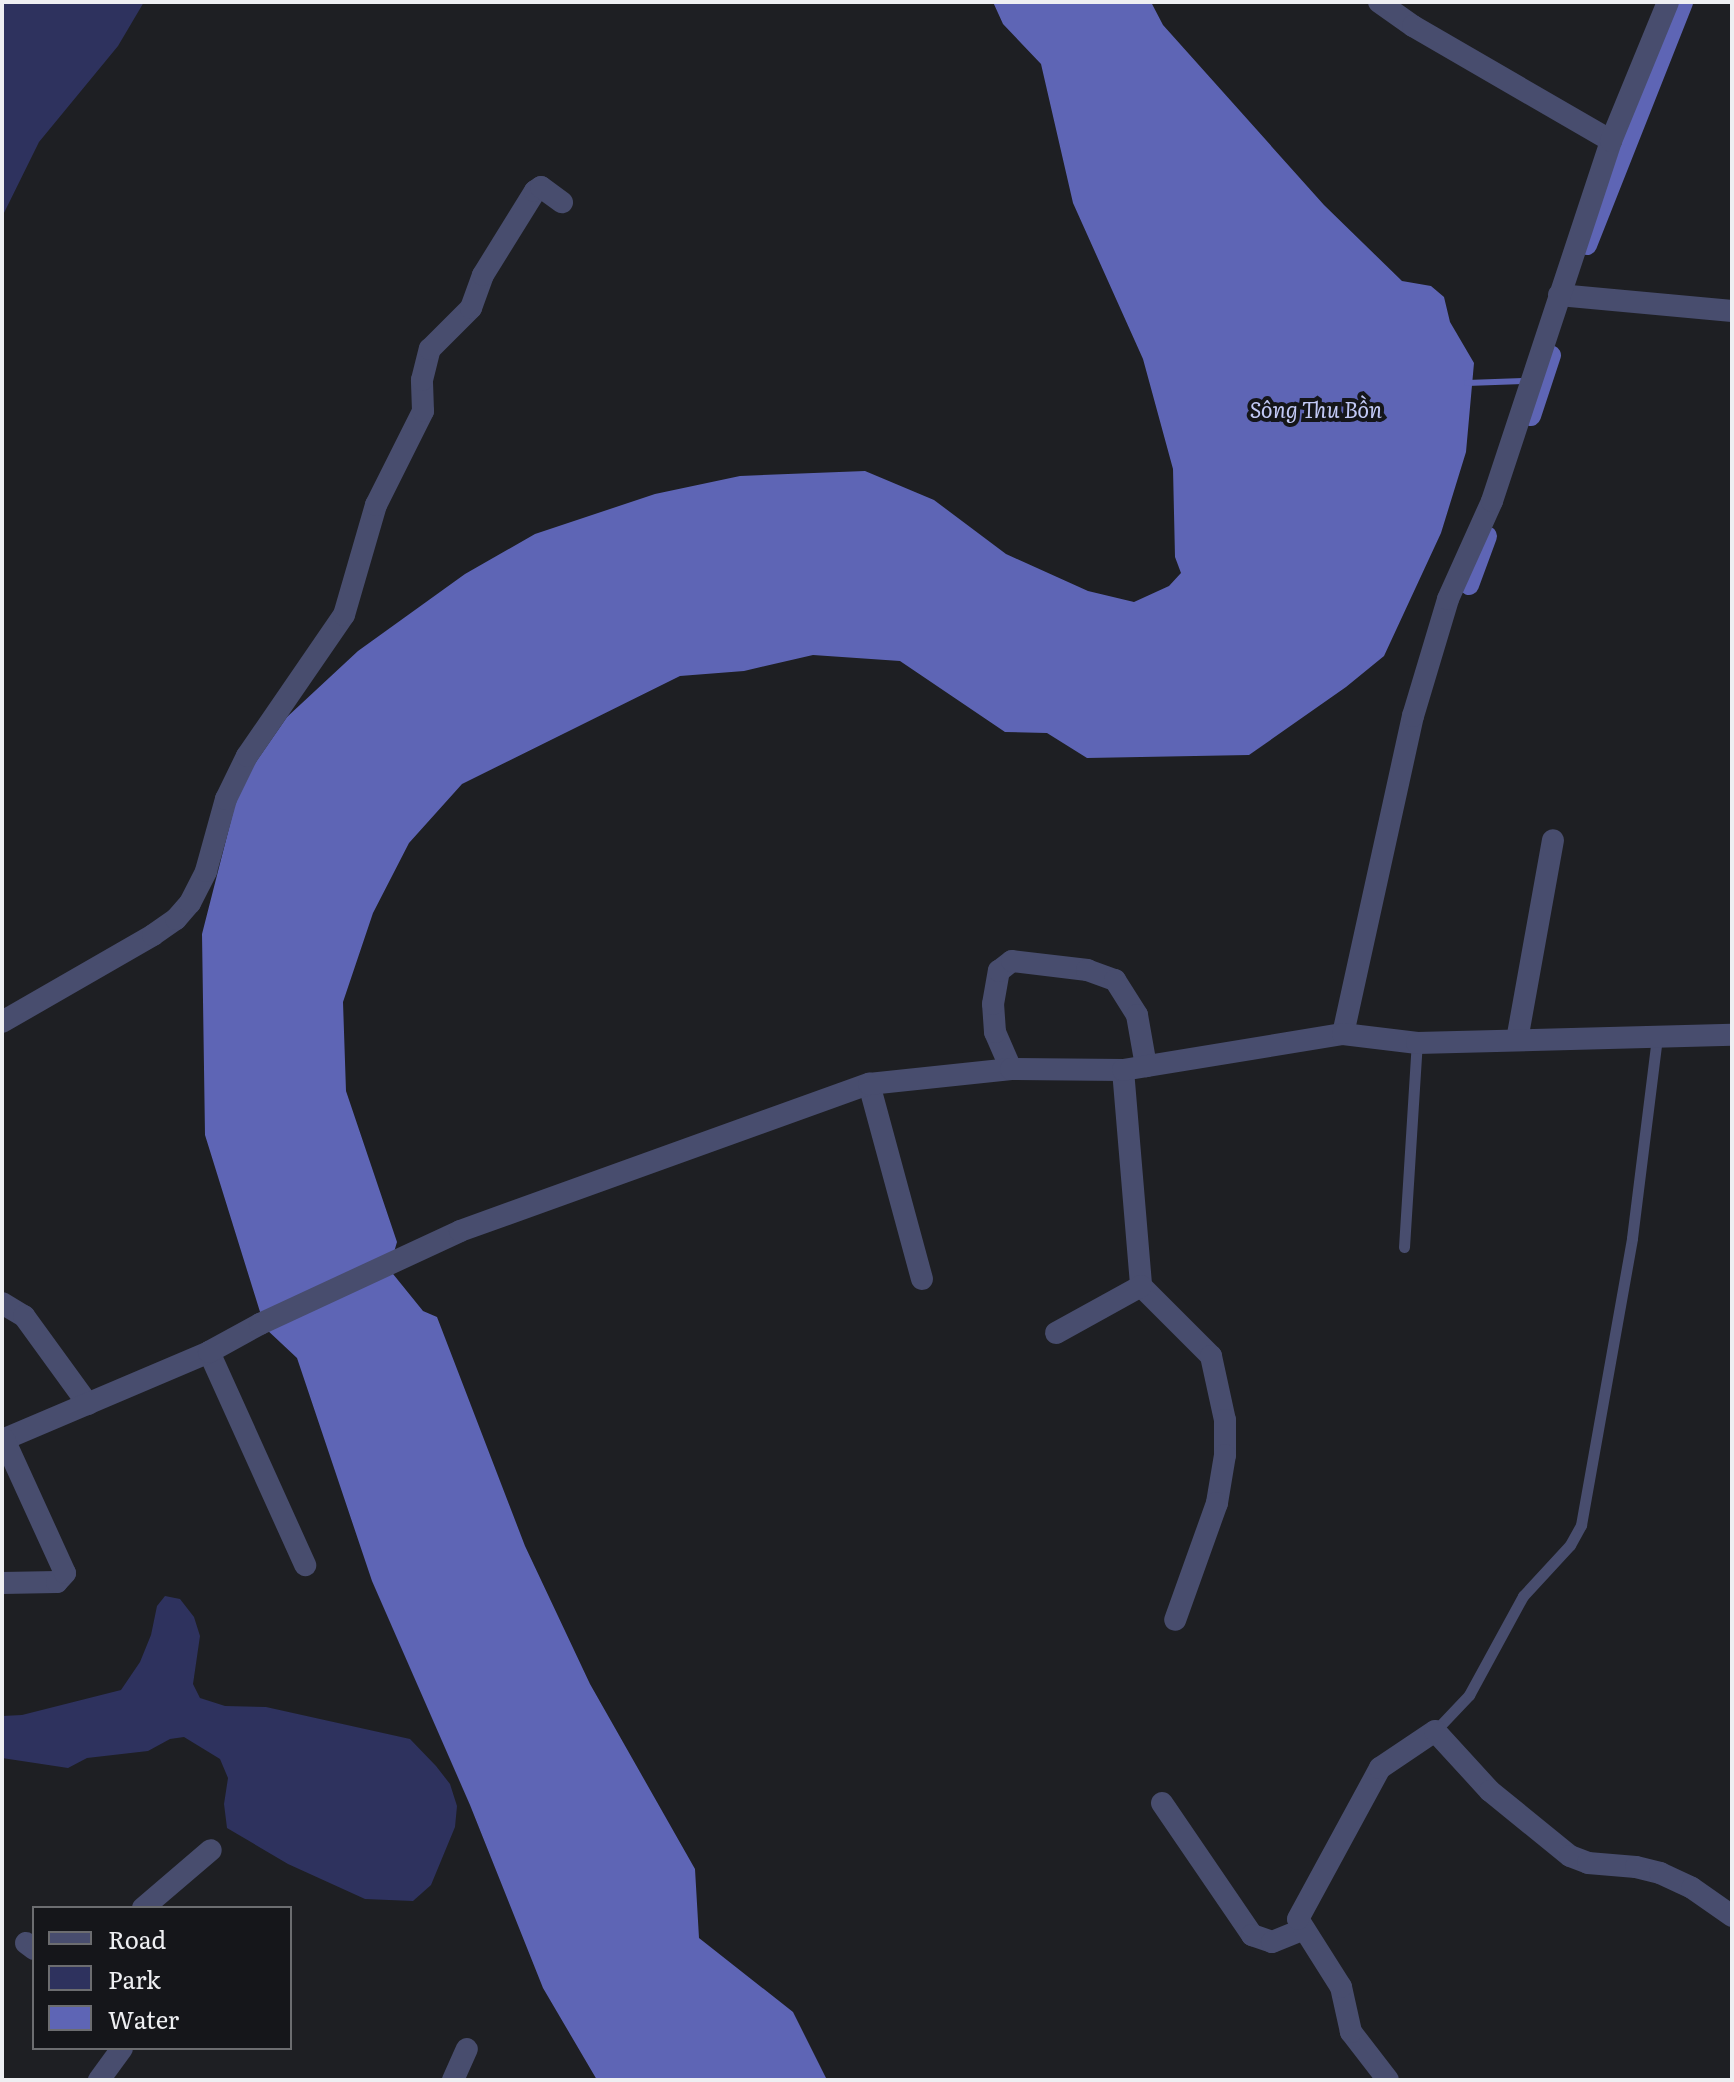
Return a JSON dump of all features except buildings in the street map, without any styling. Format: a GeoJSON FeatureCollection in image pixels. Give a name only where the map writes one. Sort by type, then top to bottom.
{"type":"FeatureCollection","features":[{"type":"Feature","properties":{"kind":"street"},"geometry":{"type":"LineString","coordinates":[[1379,2],[1413,26],[1611,141]]}},
{"type":"Feature","properties":{"kind":"street"},"geometry":{"type":"LineString","coordinates":[[1343,1034],[1413,716],[1448,599],[1492,501],[1566,296],[1611,141],[1668,2]]}},
{"type":"Feature","properties":{"kind":"street"},"geometry":{"type":"LineString","coordinates":[[2,1022],[153,935],[176,919],[190,903],[206,871],[226,799],[247,756],[344,615],[376,505],[423,411],[422,380],[430,349],[438,337],[471,308],[483,275],[535,191],[541,187],[562,202]]}},
{"type":"Feature","properties":{"kind":"street"},"geometry":{"type":"LineString","coordinates":[[1566,296],[1732,311]]}},
{"type":"Feature","properties":{"kind":"street"},"geometry":{"type":"LineString","coordinates":[[1517,1040],[1553,840]]}},
{"type":"Feature","properties":{"kind":"street"},"geometry":{"type":"LineString","coordinates":[[1011,1069],[995,1032],[993,1004],[999,971],[1012,961],[1087,970],[1115,980],[1137,1015],[1146,1066]]}},
{"type":"Feature","properties":{"kind":"street"},"geometry":{"type":"LineString","coordinates":[[2,1583],[57,1582],[65,1573],[3,1440],[209,1352],[260,1324],[460,1231],[869,1084],[1011,1069],[1123,1070],[1343,1034],[1417,1043],[1732,1035]]}},
{"type":"Feature","properties":{"kind":"street"},"geometry":{"type":"LineString","coordinates":[[1123,1070],[1141,1286],[1211,1356],[1225,1420],[1225,1455],[1217,1503],[1175,1620]]}},
{"type":"Feature","properties":{"kind":"street"},"geometry":{"type":"LineString","coordinates":[[869,1084],[922,1279]]}},
{"type":"Feature","properties":{"kind":"street"},"geometry":{"type":"LineString","coordinates":[[1056,1333],[1141,1286]]}},
{"type":"Feature","properties":{"kind":"street"},"geometry":{"type":"LineString","coordinates":[[2,1303],[24,1316],[88,1404]]}},
{"type":"Feature","properties":{"kind":"street"},"geometry":{"type":"LineString","coordinates":[[209,1352],[305,1565]]}},
{"type":"Feature","properties":{"kind":"street"},"geometry":{"type":"LineString","coordinates":[[1388,2080],[1351,2032],[1334,1973],[1302,1930],[1298,1919],[1380,1768],[1435,1731],[1490,1791],[1570,1856],[1588,1863],[1636,1867],[1660,1873],[1692,1888],[1732,1916]]}},
{"type":"Feature","properties":{"kind":"street"},"geometry":{"type":"LineString","coordinates":[[1162,1803],[1252,1935],[1267,1943],[1302,1930]]}},
{"type":"Feature","properties":{"kind":"street"},"geometry":{"type":"LineString","coordinates":[[145,1906],[211,1850]]}},
{"type":"Feature","properties":{"kind":"street"},"geometry":{"type":"LineString","coordinates":[[453,2080],[467,2049]]}},
{"type":"Feature","properties":{"kind":"street"},"geometry":{"type":"LineString","coordinates":[[99,2080],[121,2050]]}},
{"type":"Feature","properties":{"kind":"lane"},"geometry":{"type":"LineString","coordinates":[[1435,1731],[1469,1695],[1523,1596],[1570,1545],[1581,1525],[1632,1238],[1657,1037]]}},
{"type":"Feature","properties":{"kind":"lane"},"geometry":{"type":"LineString","coordinates":[[1404,1247],[1417,1043]]}},
{"type":"Feature","properties":{"kind":"green space"},"geometry":{"type":"Polygon","coordinates":[[[2,2],[144,2],[118,46],[39,142],[2,217],[2,2]]]}},
{"type":"Feature","properties":{"kind":"green space"},"geometry":{"type":"Polygon","coordinates":[[[165,1596],[180,1599],[194,1617],[200,1636],[193,1684],[200,1698],[225,1706],[266,1707],[410,1739],[436,1766],[450,1784],[457,1806],[455,1827],[431,1885],[413,1901],[365,1899],[288,1864],[227,1828],[224,1804],[228,1778],[220,1759],[184,1737],[170,1739],[148,1751],[87,1758],[68,1768],[2,1758],[2,1716],[22,1715],[121,1690],[140,1662],[151,1635],[157,1606],[165,1596]]]}},
{"type":"Feature","properties":{"kind":"water","name":"Sông Thu Bồn"},"geometry":{"type":"Polygon","coordinates":[[[993,2],[1151,2],[1163,25],[1324,205],[1402,281],[1431,286],[1444,297],[1450,322],[1474,363],[1466,452],[1441,533],[1384,656],[1346,687],[1249,755],[1087,758],[1047,733],[1005,732],[900,661],[813,655],[744,671],[680,676],[462,784],[409,843],[373,913],[343,1002],[346,1091],[397,1242],[389,1269],[423,1311],[437,1317],[525,1546],[590,1684],[695,1869],[699,1938],[793,2012],[827,2080],[597,2080],[543,1988],[470,1805],[372,1581],[297,1358],[265,1328],[205,1135],[202,934],[240,785],[287,717],[358,651],[465,574],[535,534],[655,494],[740,476],[865,471],[934,500],[1006,554],[1088,591],[1134,602],[1169,586],[1181,573],[1175,557],[1173,469],[1143,359],[1073,203],[1041,64],[1003,24],[993,2]]]}},
{"type":"Feature","properties":{"kind":"waterway"},"geometry":{"type":"LineString","coordinates":[[1587,245],[1683,2]]}},
{"type":"Feature","properties":{"kind":"waterway"},"geometry":{"type":"LineString","coordinates":[[1531,416],[1551,355]]}},
{"type":"Feature","properties":{"kind":"waterway"},"geometry":{"type":"LineString","coordinates":[[1467,383],[1523,381]]}},
{"type":"Feature","properties":{"kind":"waterway"},"geometry":{"type":"LineString","coordinates":[[1469,585],[1487,536]]}}]}
